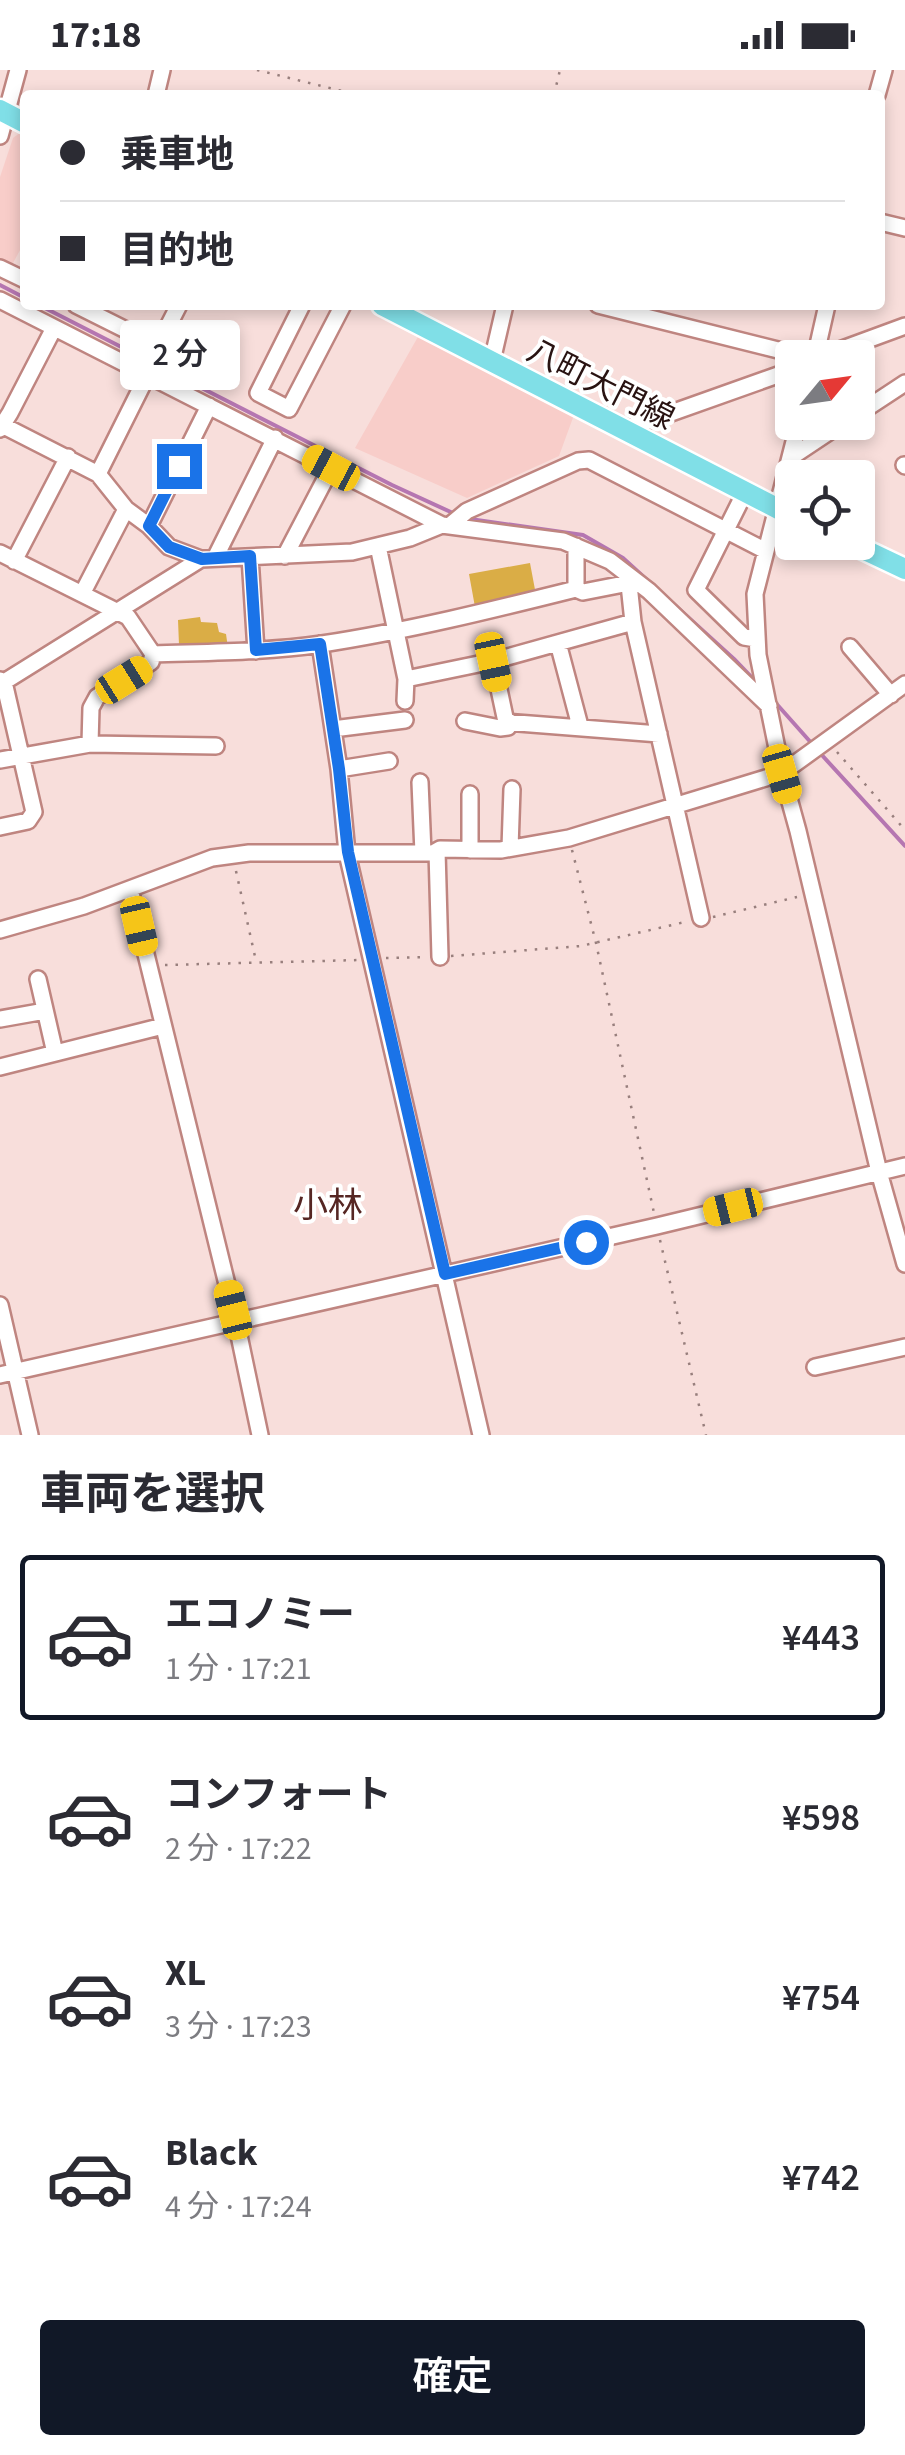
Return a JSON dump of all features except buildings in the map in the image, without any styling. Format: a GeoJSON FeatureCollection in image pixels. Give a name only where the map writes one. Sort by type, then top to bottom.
{"type":"FeatureCollection","features":[{"type":"Feature","properties":{"kind":"main road","name":"八町大門線"},"geometry":{"type":"LineString","coordinates":[[392,310],[775,508]]}},
{"type":"Feature","properties":{"kind":"main road"},"geometry":{"type":"LineString","coordinates":[[875,553],[901,563]]}},
{"type":"Feature","properties":{"kind":"street"},"geometry":{"type":"LineString","coordinates":[[0,136],[11,116],[18,70]]}},
{"type":"Feature","properties":{"kind":"street"},"geometry":{"type":"LineString","coordinates":[[0,300],[209,406],[282,428]]}},
{"type":"Feature","properties":{"kind":"street"},"geometry":{"type":"LineString","coordinates":[[86,310],[158,346],[177,310]]}},
{"type":"Feature","properties":{"kind":"street"},"geometry":{"type":"LineString","coordinates":[[300,310],[258,393],[282,428],[331,468],[446,525],[563,541],[610,561],[628,579],[649,591],[769,706]]}},
{"type":"Feature","properties":{"kind":"street"},"geometry":{"type":"LineString","coordinates":[[0,827],[28,821],[34,812],[2,681],[208,558],[282,428],[341,310]]}},
{"type":"Feature","properties":{"kind":"street"},"geometry":{"type":"LineString","coordinates":[[492,362],[504,310]]}},
{"type":"Feature","properties":{"kind":"street"},"geometry":{"type":"LineString","coordinates":[[618,310],[775,348]]}},
{"type":"Feature","properties":{"kind":"street"},"geometry":{"type":"LineString","coordinates":[[818,340],[826,310]]}},
{"type":"Feature","properties":{"kind":"street"},"geometry":{"type":"LineString","coordinates":[[865,340],[905,326]]}},
{"type":"Feature","properties":{"kind":"street"},"geometry":{"type":"LineString","coordinates":[[54,328],[1,426],[98,474],[126,509],[169,547],[208,558],[352,552],[446,525],[467,511],[578,461],[589,460],[766,551]]}},
{"type":"Feature","properties":{"kind":"street"},"geometry":{"type":"LineString","coordinates":[[98,474],[148,374]]}},
{"type":"Feature","properties":{"kind":"street"},"geometry":{"type":"LineString","coordinates":[[626,429],[775,376]]}},
{"type":"Feature","properties":{"kind":"street"},"geometry":{"type":"LineString","coordinates":[[875,403],[905,383]]}},
{"type":"Feature","properties":{"kind":"street"},"geometry":{"type":"LineString","coordinates":[[149,526],[209,406]]}},
{"type":"Feature","properties":{"kind":"street"},"geometry":{"type":"LineString","coordinates":[[790,458],[794,440]]}},
{"type":"Feature","properties":{"kind":"street"},"geometry":{"type":"LineString","coordinates":[[790,458],[817,440]]}},
{"type":"Feature","properties":{"kind":"street"},"geometry":{"type":"LineString","coordinates":[[68,456],[7,557],[128,616],[154,654]]}},
{"type":"Feature","properties":{"kind":"street"},"geometry":{"type":"LineString","coordinates":[[285,556],[331,468]]}},
{"type":"Feature","properties":{"kind":"street"},"geometry":{"type":"LineString","coordinates":[[744,492],[696,590],[744,637],[756,639]]}},
{"type":"Feature","properties":{"kind":"street"},"geometry":{"type":"LineString","coordinates":[[82,594],[126,509]]}},
{"type":"Feature","properties":{"kind":"street"},"geometry":{"type":"LineString","coordinates":[[775,532],[756,594],[756,639],[782,774],[905,1264]]}},
{"type":"Feature","properties":{"kind":"street"},"geometry":{"type":"LineString","coordinates":[[378,546],[406,679],[405,701]]}},
{"type":"Feature","properties":{"kind":"street"},"geometry":{"type":"LineString","coordinates":[[576,546],[576,590]]}},
{"type":"Feature","properties":{"kind":"street"},"geometry":{"type":"LineString","coordinates":[[250,556],[256,650]]}},
{"type":"Feature","properties":{"kind":"street"},"geometry":{"type":"LineString","coordinates":[[154,654],[320,644],[576,590],[583,592],[628,579]]}},
{"type":"Feature","properties":{"kind":"street"},"geometry":{"type":"LineString","coordinates":[[628,579],[632,622],[701,918]]}},
{"type":"Feature","properties":{"kind":"street"},"geometry":{"type":"LineString","coordinates":[[406,679],[493,662],[632,622]]}},
{"type":"Feature","properties":{"kind":"street"},"geometry":{"type":"LineString","coordinates":[[558,643],[580,726]]}},
{"type":"Feature","properties":{"kind":"street"},"geometry":{"type":"LineString","coordinates":[[320,644],[348,852],[481,1435]]}},
{"type":"Feature","properties":{"kind":"street"},"geometry":{"type":"LineString","coordinates":[[850,647],[890,694]]}},
{"type":"Feature","properties":{"kind":"street"},"geometry":{"type":"LineString","coordinates":[[90,744],[91,708],[97,697],[150,662],[154,654]]}},
{"type":"Feature","properties":{"kind":"street"},"geometry":{"type":"LineString","coordinates":[[493,662],[506,722],[658,734]]}},
{"type":"Feature","properties":{"kind":"street"},"geometry":{"type":"LineString","coordinates":[[0,930],[212,858],[249,853],[510,848],[569,838],[782,774],[905,684]]}},
{"type":"Feature","properties":{"kind":"street"},"geometry":{"type":"LineString","coordinates":[[333,729],[404,720]]}},
{"type":"Feature","properties":{"kind":"street"},"geometry":{"type":"LineString","coordinates":[[465,721],[500,728],[508,727],[510,722]]}},
{"type":"Feature","properties":{"kind":"street"},"geometry":{"type":"LineString","coordinates":[[0,760],[90,744],[216,746]]}},
{"type":"Feature","properties":{"kind":"street"},"geometry":{"type":"LineString","coordinates":[[339,769],[389,760]]}},
{"type":"Feature","properties":{"kind":"street"},"geometry":{"type":"LineString","coordinates":[[420,782],[440,957]]}},
{"type":"Feature","properties":{"kind":"street"},"geometry":{"type":"LineString","coordinates":[[510,848],[512,790]]}},
{"type":"Feature","properties":{"kind":"street"},"geometry":{"type":"LineString","coordinates":[[470,794],[470,850]]}},
{"type":"Feature","properties":{"kind":"street"},"geometry":{"type":"LineString","coordinates":[[130,889],[236,1321],[260,1435]]}},
{"type":"Feature","properties":{"kind":"street"},"geometry":{"type":"LineString","coordinates":[[38,978],[55,1053]]}},
{"type":"Feature","properties":{"kind":"street"},"geometry":{"type":"LineString","coordinates":[[0,1019],[45,1012]]}},
{"type":"Feature","properties":{"kind":"street"},"geometry":{"type":"LineString","coordinates":[[0,1067],[162,1026]]}},
{"type":"Feature","properties":{"kind":"street"},"geometry":{"type":"LineString","coordinates":[[8,1373],[905,1166]]}},
{"type":"Feature","properties":{"kind":"street"},"geometry":{"type":"LineString","coordinates":[[0,1305],[8,1373],[30,1435]]}},
{"type":"Feature","properties":{"kind":"street"},"geometry":{"type":"LineString","coordinates":[[815,1366],[905,1347]]}},
{"type":"Feature","properties":{"kind":"path"},"geometry":{"type":"LineString","coordinates":[[256,70],[338,90]]}},
{"type":"Feature","properties":{"kind":"path"},"geometry":{"type":"LineString","coordinates":[[827,741],[905,830]]}},
{"type":"Feature","properties":{"kind":"path"},"geometry":{"type":"LineString","coordinates":[[569,838],[706,1435]]}},
{"type":"Feature","properties":{"kind":"path"},"geometry":{"type":"LineString","coordinates":[[233,855],[256,963]]}},
{"type":"Feature","properties":{"kind":"path"},"geometry":{"type":"LineString","coordinates":[[165,966],[440,957],[596,944],[813,894]]}},
{"type":"Feature","properties":{"kind":"shaded area"},"geometry":{"type":"Polygon","coordinates":[[[20,133],[20,250],[8,265],[0,261],[0,177],[13,138],[20,133]]]}},
{"type":"Feature","properties":{"kind":"shaded area"},"geometry":{"type":"Polygon","coordinates":[[[419,335],[574,415],[559,456],[467,498],[355,448],[419,335]]]}},
{"type":"Feature","properties":{"kind":"shaded area"},"geometry":{"type":"Polygon","coordinates":[[[530,563],[536,595],[475,607],[469,574],[530,563]]]}},
{"type":"Feature","properties":{"kind":"shaded area"},"geometry":{"type":"Polygon","coordinates":[[[200,617],[201,622],[217,623],[219,632],[226,634],[228,648],[179,645],[178,620],[200,617]]]}},
{"type":"Feature","properties":{"kind":"waterway"},"geometry":{"type":"LineString","coordinates":[[0,285],[20,295]]}},
{"type":"Feature","properties":{"kind":"waterway"},"geometry":{"type":"LineString","coordinates":[[49,310],[455,514]]}},
{"type":"Feature","properties":{"kind":"waterway"},"geometry":{"type":"LineString","coordinates":[[463,518],[583,535],[623,558],[757,683]]}},
{"type":"Feature","properties":{"kind":"waterway"},"geometry":{"type":"LineString","coordinates":[[774,701],[814,746]]}},
{"type":"Feature","properties":{"kind":"waterway"},"geometry":{"type":"LineString","coordinates":[[820,753],[905,846]]}},
{"type":"Feature","properties":{"kind":"district","name":"小林"},"geometry":{"type":"Point","coordinates":[328,1205]}},
{"type":"Feature","properties":{"kind":"route"},"geometry":{"type":"LineString","coordinates":[[179,466],[149,526],[169,547],[202,559],[250,556],[256,650],[320,644],[348,852],[445,1274],[586,1242]]}}]}
